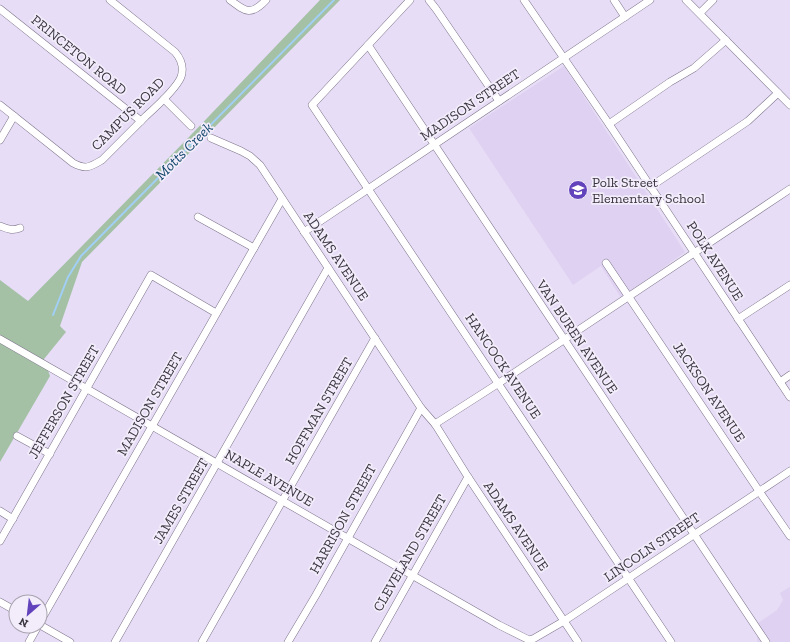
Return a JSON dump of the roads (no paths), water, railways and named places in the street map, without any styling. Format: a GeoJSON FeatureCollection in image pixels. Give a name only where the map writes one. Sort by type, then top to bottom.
{"type":"FeatureCollection","features":[{"type":"Feature","properties":{"kind":"street","name":"CAMPUS ROAD"},"geometry":{"type":"LineString","coordinates":[[14,116],[73,162],[79,166],[88,167],[102,160],[164,99],[178,83],[181,77],[182,66],[179,57],[110,0]]}},
{"type":"Feature","properties":{"kind":"street"},"geometry":{"type":"LineString","coordinates":[[230,0],[244,10],[259,8],[266,0]]}},
{"type":"Feature","properties":{"kind":"street"},"geometry":{"type":"LineString","coordinates":[[368,45],[410,0]]}},
{"type":"Feature","properties":{"kind":"street"},"geometry":{"type":"LineString","coordinates":[[429,0],[499,101]]}},
{"type":"Feature","properties":{"kind":"street","name":"POLK AVENUE"},"geometry":{"type":"LineString","coordinates":[[524,0],[609,124],[790,397]]}},
{"type":"Feature","properties":{"kind":"street"},"geometry":{"type":"LineString","coordinates":[[614,0],[624,18]]}},
{"type":"Feature","properties":{"kind":"street","name":"MADISON STREET"},"geometry":{"type":"LineString","coordinates":[[304,232],[650,0]]}},
{"type":"Feature","properties":{"kind":"street"},"geometry":{"type":"LineString","coordinates":[[686,0],[790,105]]}},
{"type":"Feature","properties":{"kind":"street"},"geometry":{"type":"LineString","coordinates":[[700,13],[713,0]]}},
{"type":"Feature","properties":{"kind":"street","name":"PRINCETON ROAD"},"geometry":{"type":"LineString","coordinates":[[0,9],[141,121]]}},
{"type":"Feature","properties":{"kind":"street"},"geometry":{"type":"LineString","coordinates":[[609,124],[670,82],[694,68],[726,40]]}},
{"type":"Feature","properties":{"kind":"street","name":"HANCOCK AVENUE"},"geometry":{"type":"LineString","coordinates":[[368,45],[312,105],[369,188],[671,642]]}},
{"type":"Feature","properties":{"kind":"street","name":"VAN BUREN AVENUE"},"geometry":{"type":"LineString","coordinates":[[368,45],[766,642]]}},
{"type":"Feature","properties":{"kind":"street"},"geometry":{"type":"LineString","coordinates":[[650,187],[748,121],[778,93]]}},
{"type":"Feature","properties":{"kind":"street"},"geometry":{"type":"LineString","coordinates":[[164,99],[191,126]]}},
{"type":"Feature","properties":{"kind":"street"},"geometry":{"type":"LineString","coordinates":[[0,105],[14,116],[0,140]]}},
{"type":"Feature","properties":{"kind":"street","name":"ADAMS AVENUE"},"geometry":{"type":"LineString","coordinates":[[211,138],[241,151],[250,156],[260,165],[421,408],[435,424],[468,478],[578,642]]}},
{"type":"Feature","properties":{"kind":"street"},"geometry":{"type":"LineString","coordinates":[[435,424],[790,189]]}},
{"type":"Feature","properties":{"kind":"street","name":"MADISON STREET"},"geometry":{"type":"LineString","coordinates":[[48,608],[282,199]]}},
{"type":"Feature","properties":{"kind":"street"},"geometry":{"type":"LineString","coordinates":[[198,217],[254,248]]}},
{"type":"Feature","properties":{"kind":"street"},"geometry":{"type":"LineString","coordinates":[[0,226],[11,230],[20,228]]}},
{"type":"Feature","properties":{"kind":"street","name":"JACKSON AVENUE"},"geometry":{"type":"LineString","coordinates":[[606,263],[790,536]]}},
{"type":"Feature","properties":{"kind":"street","name":"JAMES STREET"},"geometry":{"type":"LineString","coordinates":[[115,642],[328,268]]}},
{"type":"Feature","properties":{"kind":"street","name":"JEFFERSON STREET"},"geometry":{"type":"LineString","coordinates":[[0,541],[151,275],[216,313]]}},
{"type":"Feature","properties":{"kind":"street"},"geometry":{"type":"LineString","coordinates":[[738,319],[790,285]]}},
{"type":"Feature","properties":{"kind":"street","name":"HOFFMAN STREET"},"geometry":{"type":"LineString","coordinates":[[202,642],[375,338]]}},
{"type":"Feature","properties":{"kind":"street","name":"NAPLE AVENUE"},"geometry":{"type":"LineString","coordinates":[[0,339],[526,638]]}},
{"type":"Feature","properties":{"kind":"street"},"geometry":{"type":"LineString","coordinates":[[780,382],[790,375]]}},
{"type":"Feature","properties":{"kind":"street","name":"HARRISON STREET"},"geometry":{"type":"LineString","coordinates":[[288,642],[421,408]]}},
{"type":"Feature","properties":{"kind":"street"},"geometry":{"type":"LineString","coordinates":[[17,436],[50,454]]}},
{"type":"Feature","properties":{"kind":"street","name":"LINCOLN STREET"},"geometry":{"type":"LineString","coordinates":[[526,638],[529,640],[533,639],[564,621],[790,470]]}},
{"type":"Feature","properties":{"kind":"street","name":"CLEVELAND STREET"},"geometry":{"type":"LineString","coordinates":[[377,641],[413,574],[468,478]]}},
{"type":"Feature","properties":{"kind":"street"},"geometry":{"type":"LineString","coordinates":[[0,511],[13,518]]}},
{"type":"Feature","properties":{"kind":"street"},"geometry":{"type":"LineString","coordinates":[[48,629],[70,642]]}},
{"type":"Feature","properties":{"kind":"waterway","name":"Motts Creek"},"geometry":{"type":"LineString","coordinates":[[53,315],[68,277],[81,256],[334,0]]}},
{"type":"Feature","properties":{"kind":"place","name":"Polk Street Elementary School"},"geometry":{"type":"Point","coordinates":[578,190]}}]}
